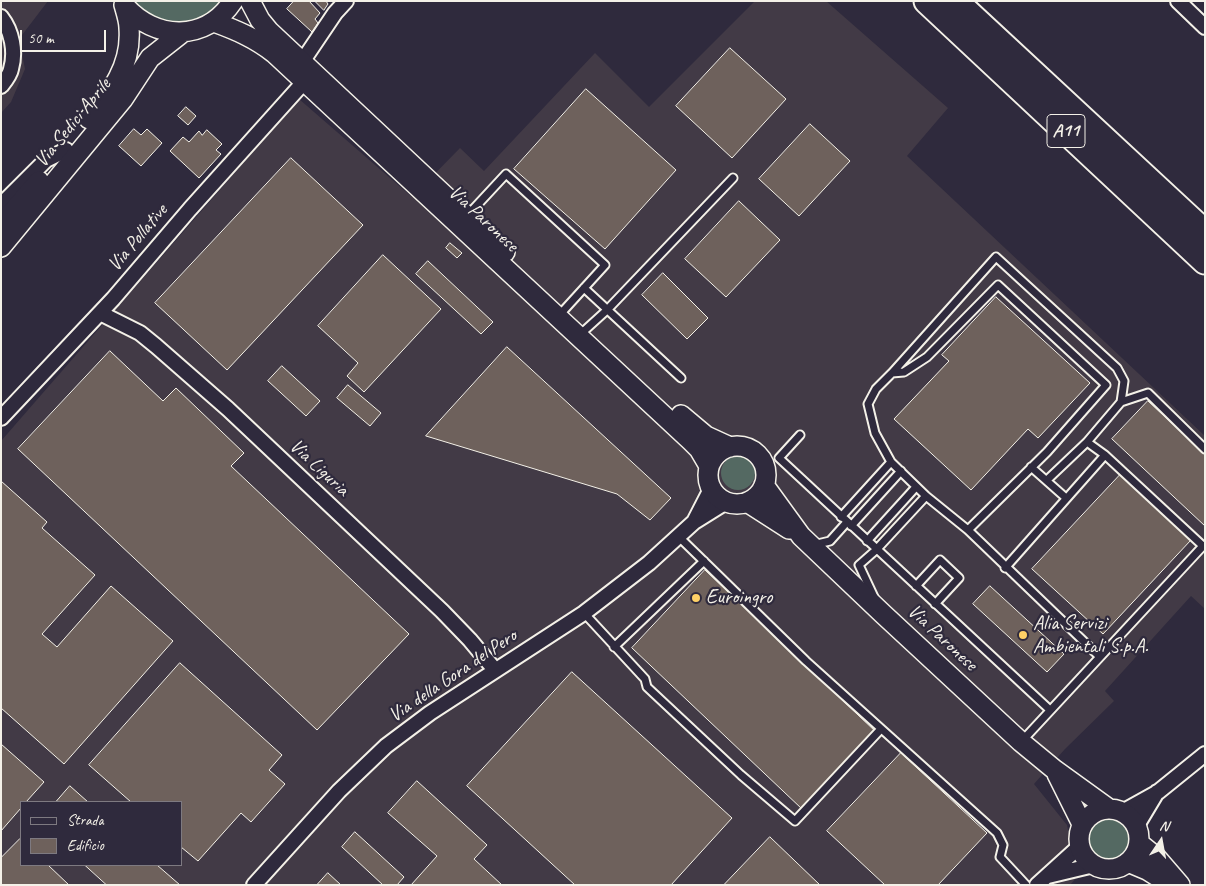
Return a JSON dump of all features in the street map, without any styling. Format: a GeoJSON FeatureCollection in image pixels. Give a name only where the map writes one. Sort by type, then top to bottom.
{"type":"FeatureCollection","features":[{"type":"Feature","properties":{"kind":"highway","name":"A11"},"geometry":{"type":"LineString","coordinates":[[927,1],[1205,261]]}},
{"type":"Feature","properties":{"kind":"highway","name":"A11"},"geometry":{"type":"LineString","coordinates":[[955,1],[1205,233]]}},
{"type":"Feature","properties":{"kind":"main road","name":"Via Sedici Aprile"},"geometry":{"type":"LineString","coordinates":[[124,3],[143,22],[156,29],[168,32],[183,32],[202,28],[214,22],[222,16],[233,1]]}},
{"type":"Feature","properties":{"kind":"main road","name":"Via Paronese"},"geometry":{"type":"LineString","coordinates":[[250,1],[260,20],[269,31],[467,216],[585,330],[699,431],[730,447],[748,448],[756,453],[765,468],[764,486],[806,541],[1021,742],[1055,770],[1115,810]]}},
{"type":"Feature","properties":{"kind":"main road","name":"Via Sedici Aprile"},"geometry":{"type":"LineString","coordinates":[[1,225],[66,150],[120,78],[128,49],[130,28],[124,3]]}},
{"type":"Feature","properties":{"kind":"main road","name":"Via Paronese"},"geometry":{"type":"LineString","coordinates":[[214,22],[239,31],[263,44],[691,441],[709,466],[708,482],[711,489]]}},
{"type":"Feature","properties":{"kind":"main road","name":"Via Sedici Aprile"},"geometry":{"type":"LineString","coordinates":[[1,247],[123,99],[150,58],[183,32]]}},
{"type":"Feature","properties":{"kind":"main road"},"geometry":{"type":"LineString","coordinates":[[709,466],[714,457],[730,447]]}},
{"type":"Feature","properties":{"kind":"main road"},"geometry":{"type":"LineString","coordinates":[[711,489],[718,497],[733,504],[747,502],[760,493],[764,486]]}},
{"type":"Feature","properties":{"kind":"main road","name":"Via Paronese"},"geometry":{"type":"LineString","coordinates":[[747,502],[806,541]]}},
{"type":"Feature","properties":{"kind":"main road","name":"Via Paronese"},"geometry":{"type":"LineString","coordinates":[[1055,770],[1082,824]]}},
{"type":"Feature","properties":{"kind":"main road"},"geometry":{"type":"LineString","coordinates":[[1138,835],[1133,856],[1128,862],[1112,869],[1094,865],[1088,860],[1080,846],[1082,824],[1093,813],[1115,810],[1128,816],[1138,835],[1180,885]]}},
{"type":"Feature","properties":{"kind":"main road"},"geometry":{"type":"LineString","coordinates":[[1128,862],[1147,870],[1172,885]]}},
{"type":"Feature","properties":{"kind":"street"},"geometry":{"type":"LineString","coordinates":[[302,62],[335,13],[346,1]]}},
{"type":"Feature","properties":{"kind":"street"},"geometry":{"type":"LineString","coordinates":[[1178,1],[1205,27]]}},
{"type":"Feature","properties":{"kind":"street"},"geometry":{"type":"LineString","coordinates":[[1,17],[6,24],[12,42],[13,54],[11,71],[1,86]]}},
{"type":"Feature","properties":{"kind":"street","name":"Via Pollative"},"geometry":{"type":"LineString","coordinates":[[1,418],[100,313],[304,82]]}},
{"type":"Feature","properties":{"kind":"street"},"geometry":{"type":"LineString","coordinates":[[1,205],[46,160],[66,150]]}},
{"type":"Feature","properties":{"kind":"street","name":"Via Liguria"},"geometry":{"type":"LineString","coordinates":[[100,313],[147,338],[228,409],[442,611],[495,670]]}},
{"type":"Feature","properties":{"kind":"street","name":"Via della Gora del Pero"},"geometry":{"type":"LineString","coordinates":[[694,522],[711,489]]}},
{"type":"Feature","properties":{"kind":"street","name":"Via della Gora del Pero"},"geometry":{"type":"LineString","coordinates":[[254,885],[339,792],[386,746],[430,713],[584,613],[649,563],[694,522],[726,502]]}},
{"type":"Feature","properties":{"kind":"street"},"geometry":{"type":"LineString","coordinates":[[1115,810],[1158,792],[1205,754]]}},
{"type":"Feature","properties":{"kind":"street"},"geometry":{"type":"LineString","coordinates":[[1138,835],[1158,792]]}},
{"type":"Feature","properties":{"kind":"street"},"geometry":{"type":"LineString","coordinates":[[1040,881],[1080,846]]}},
{"type":"Feature","properties":{"kind":"street"},"geometry":{"type":"LineString","coordinates":[[1040,881],[1094,865]]}},
{"type":"Feature","properties":{"kind":"lane"},"geometry":{"type":"LineString","coordinates":[[467,216],[506,174],[605,265],[564,310]]}},
{"type":"Feature","properties":{"kind":"lane"},"geometry":{"type":"LineString","coordinates":[[585,330],[607,310],[733,178]]}},
{"type":"Feature","properties":{"kind":"lane"},"geometry":{"type":"LineString","coordinates":[[1100,657],[968,530],[926,496],[891,462],[875,433],[868,404],[876,389],[996,257],[1117,368],[1124,381],[1121,402]]}},
{"type":"Feature","properties":{"kind":"lane"},"geometry":{"type":"LineString","coordinates":[[892,373],[904,372],[927,357],[998,285],[1106,386],[1047,452],[968,530]]}},
{"type":"Feature","properties":{"kind":"lane"},"geometry":{"type":"LineString","coordinates":[[584,288],[681,378]]}},
{"type":"Feature","properties":{"kind":"lane"},"geometry":{"type":"LineString","coordinates":[[1047,480],[1087,442],[1121,402],[1148,393],[1205,449]]}},
{"type":"Feature","properties":{"kind":"lane"},"geometry":{"type":"LineString","coordinates":[[800,434],[779,458],[1050,710]]}},
{"type":"Feature","properties":{"kind":"lane"},"geometry":{"type":"LineString","coordinates":[[1021,742],[1204,547],[1105,455],[1087,442]]}},
{"type":"Feature","properties":{"kind":"lane"},"geometry":{"type":"LineString","coordinates":[[1006,568],[1105,455]]}},
{"type":"Feature","properties":{"kind":"lane"},"geometry":{"type":"LineString","coordinates":[[806,541],[830,541],[891,462]]}},
{"type":"Feature","properties":{"kind":"lane"},"geometry":{"type":"LineString","coordinates":[[1031,467],[1066,498]]}},
{"type":"Feature","properties":{"kind":"lane"},"geometry":{"type":"LineString","coordinates":[[846,522],[901,471]]}},
{"type":"Feature","properties":{"kind":"lane"},"geometry":{"type":"LineString","coordinates":[[867,541],[916,487]]}},
{"type":"Feature","properties":{"kind":"lane"},"geometry":{"type":"LineString","coordinates":[[883,614],[859,565],[876,550],[926,496]]}},
{"type":"Feature","properties":{"kind":"lane"},"geometry":{"type":"LineString","coordinates":[[678,536],[806,661],[997,833],[1003,845],[1000,857],[1026,885]]}},
{"type":"Feature","properties":{"kind":"lane"},"geometry":{"type":"LineString","coordinates":[[916,586],[940,560],[959,578],[935,604]]}},
{"type":"Feature","properties":{"kind":"lane"},"geometry":{"type":"LineString","coordinates":[[614,647],[707,564]]}},
{"type":"Feature","properties":{"kind":"lane"},"geometry":{"type":"LineString","coordinates":[[584,613],[645,679],[647,687],[741,775],[794,821],[881,729]]}},
{"type":"Feature","properties":{"kind":"shaded area"},"geometry":{"type":"Polygon","coordinates":[[[1,1],[48,1],[19,39],[25,69],[11,102],[1,113],[1,1]]]}},
{"type":"Feature","properties":{"kind":"shaded area"},"geometry":{"type":"Polygon","coordinates":[[[755,1],[826,1],[948,108],[907,156],[1205,436],[1205,609],[1191,596],[1105,691],[1114,701],[1065,749],[1034,784],[1067,825],[1078,876],[1070,885],[1,885],[1,441],[299,99],[412,197],[460,148],[484,171],[595,53],[649,107],[755,1]]]}},
{"type":"Feature","properties":{"kind":"green space"},"geometry":{"type":"Polygon","coordinates":[[[135,1],[224,1],[206,16],[197,20],[178,22],[158,18],[150,14],[135,1]]]}},
{"type":"Feature","properties":{"kind":"green space"},"geometry":{"type":"Polygon","coordinates":[[[738,456],[750,461],[755,473],[750,485],[738,490],[726,485],[721,473],[726,461],[738,456]]]}},
{"type":"Feature","properties":{"kind":"green space"},"geometry":{"type":"Polygon","coordinates":[[[1105,816],[1113,816],[1125,822],[1131,838],[1125,854],[1113,860],[1105,860],[1093,854],[1087,842],[1087,834],[1093,822],[1105,816]]]}},
{"type":"Feature","properties":{"kind":"building"},"geometry":{"type":"Polygon","coordinates":[[[294,1],[309,1],[320,13],[315,19],[318,23],[312,32],[287,9],[294,1]]]}},
{"type":"Feature","properties":{"kind":"building"},"geometry":{"type":"Polygon","coordinates":[[[315,1],[326,1],[328,4],[324,10],[315,1]]]}},
{"type":"Feature","properties":{"kind":"building"},"geometry":{"type":"Polygon","coordinates":[[[730,48],[786,99],[732,158],[676,106],[730,48]]]}},
{"type":"Feature","properties":{"kind":"building"},"geometry":{"type":"Polygon","coordinates":[[[586,89],[676,170],[605,249],[514,169],[586,89]]]}},
{"type":"Feature","properties":{"kind":"building"},"geometry":{"type":"Polygon","coordinates":[[[186,107],[196,116],[188,125],[178,116],[186,107]]]}},
{"type":"Feature","properties":{"kind":"building"},"geometry":{"type":"Polygon","coordinates":[[[810,124],[850,161],[799,216],[759,179],[810,124]]]}},
{"type":"Feature","properties":{"kind":"building"},"geometry":{"type":"Polygon","coordinates":[[[134,129],[141,135],[147,129],[162,143],[141,166],[119,146],[134,129]]]}},
{"type":"Feature","properties":{"kind":"building"},"geometry":{"type":"Polygon","coordinates":[[[207,130],[222,144],[216,150],[221,154],[199,178],[170,151],[183,137],[189,142],[199,131],[202,135],[207,130]]]}},
{"type":"Feature","properties":{"kind":"building"},"geometry":{"type":"Polygon","coordinates":[[[291,158],[363,225],[227,370],[155,303],[291,158]]]}},
{"type":"Feature","properties":{"kind":"building"},"geometry":{"type":"Polygon","coordinates":[[[739,201],[780,240],[726,297],[685,259],[739,201]]]}},
{"type":"Feature","properties":{"kind":"building"},"geometry":{"type":"Polygon","coordinates":[[[450,243],[462,253],[457,258],[446,248],[450,243]]]}},
{"type":"Feature","properties":{"kind":"building"},"geometry":{"type":"Polygon","coordinates":[[[383,255],[441,309],[364,392],[347,376],[358,363],[318,326],[383,255]]]}},
{"type":"Feature","properties":{"kind":"building"},"geometry":{"type":"Polygon","coordinates":[[[428,261],[493,322],[481,334],[416,274],[428,261]]]}},
{"type":"Feature","properties":{"kind":"building"},"geometry":{"type":"Polygon","coordinates":[[[663,273],[708,318],[687,339],[642,295],[663,273]]]}},
{"type":"Feature","properties":{"kind":"building"},"geometry":{"type":"Polygon","coordinates":[[[996,297],[1090,383],[1038,438],[1028,429],[971,490],[894,419],[949,361],[942,355],[996,297]]]}},
{"type":"Feature","properties":{"kind":"building"},"geometry":{"type":"Polygon","coordinates":[[[507,347],[671,498],[650,520],[617,494],[426,436],[507,347]]]}},
{"type":"Feature","properties":{"kind":"building"},"geometry":{"type":"Polygon","coordinates":[[[110,351],[163,401],[176,388],[244,453],[231,466],[409,634],[317,730],[18,449],[110,351]]]}},
{"type":"Feature","properties":{"kind":"building"},"geometry":{"type":"Polygon","coordinates":[[[282,366],[320,401],[306,416],[268,381],[282,366]]]}},
{"type":"Feature","properties":{"kind":"building"},"geometry":{"type":"Polygon","coordinates":[[[348,385],[381,413],[370,426],[337,398],[348,385]]]}},
{"type":"Feature","properties":{"kind":"building"},"geometry":{"type":"Polygon","coordinates":[[[1148,401],[1205,454],[1205,526],[1112,439],[1148,401]]]}},
{"type":"Feature","properties":{"kind":"building"},"geometry":{"type":"Polygon","coordinates":[[[1120,475],[1191,540],[1103,634],[1032,569],[1120,475]]]}},
{"type":"Feature","properties":{"kind":"building"},"geometry":{"type":"Polygon","coordinates":[[[1,481],[47,522],[42,528],[95,575],[42,634],[57,647],[111,586],[173,641],[64,764],[1,708],[1,481]]]}},
{"type":"Feature","properties":{"kind":"building"},"geometry":{"type":"Polygon","coordinates":[[[705,570],[876,732],[802,809],[632,648],[705,570]]]}},
{"type":"Feature","properties":{"kind":"building"},"geometry":{"type":"Polygon","coordinates":[[[990,586],[1064,654],[1047,672],[973,604],[990,586]]]}},
{"type":"Feature","properties":{"kind":"building"},"geometry":{"type":"Polygon","coordinates":[[[180,663],[282,755],[269,770],[285,784],[251,822],[241,813],[198,861],[182,848],[182,801],[130,801],[89,765],[180,663]]]}},
{"type":"Feature","properties":{"kind":"building"},"geometry":{"type":"Polygon","coordinates":[[[572,672],[732,818],[671,885],[575,885],[467,786],[572,672]]]}},
{"type":"Feature","properties":{"kind":"building"},"geometry":{"type":"Polygon","coordinates":[[[1,744],[44,782],[27,801],[20,801],[20,809],[1,831],[1,744]]]}},
{"type":"Feature","properties":{"kind":"building"},"geometry":{"type":"Polygon","coordinates":[[[901,753],[987,833],[938,885],[885,885],[827,831],[901,753]]]}},
{"type":"Feature","properties":{"kind":"building"},"geometry":{"type":"Polygon","coordinates":[[[417,781],[487,845],[474,859],[502,885],[411,885],[437,856],[388,813],[417,781]]]}},
{"type":"Feature","properties":{"kind":"building"},"geometry":{"type":"Polygon","coordinates":[[[70,786],[87,801],[57,801],[70,786]]]}},
{"type":"Feature","properties":{"kind":"building"},"geometry":{"type":"Polygon","coordinates":[[[355,832],[404,877],[397,885],[383,885],[342,847],[355,832]]]}},
{"type":"Feature","properties":{"kind":"building"},"geometry":{"type":"Polygon","coordinates":[[[770,837],[820,885],[724,885],[770,837]]]}},
{"type":"Feature","properties":{"kind":"building"},"geometry":{"type":"Polygon","coordinates":[[[20,839],[20,866],[49,866],[69,885],[1,885],[1,858],[20,839]]]}},
{"type":"Feature","properties":{"kind":"building"},"geometry":{"type":"Polygon","coordinates":[[[86,866],[158,866],[180,885],[107,885],[86,866]]]}},
{"type":"Feature","properties":{"kind":"building"},"geometry":{"type":"Polygon","coordinates":[[[328,873],[341,885],[317,885],[328,873]]]}},
{"type":"Feature","properties":{"kind":"place","name":"Euroingro"},"geometry":{"type":"Point","coordinates":[696,598]}},
{"type":"Feature","properties":{"kind":"place","name":"Alia Servizi Ambientali S.p.A."},"geometry":{"type":"Point","coordinates":[1023,635]}}]}
